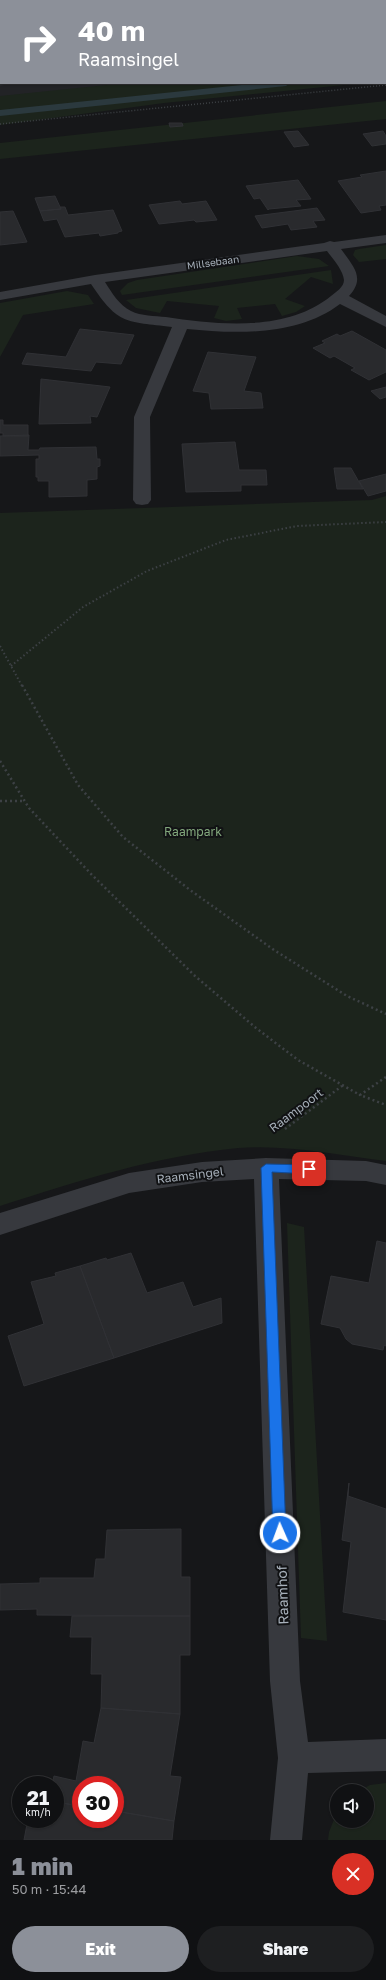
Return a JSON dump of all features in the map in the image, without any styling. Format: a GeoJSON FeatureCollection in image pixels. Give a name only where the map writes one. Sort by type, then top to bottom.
{"type":"FeatureCollection","features":[{"type":"Feature","properties":{"kind":"street","name":"Millsebaan"},"geometry":{"type":"LineString","coordinates":[[0,296],[95,279],[386,239]]}},
{"type":"Feature","properties":{"kind":"street"},"geometry":{"type":"LineString","coordinates":[[95,279],[122,313],[140,318],[181,325],[243,327],[282,323],[304,318],[324,309],[348,288],[351,281],[350,275],[330,246]]}},
{"type":"Feature","properties":{"kind":"street"},"geometry":{"type":"LineString","coordinates":[[339,297],[386,322]]}},
{"type":"Feature","properties":{"kind":"street"},"geometry":{"type":"LineString","coordinates":[[142,500],[142,417],[181,325]]}},
{"type":"Feature","properties":{"kind":"street","name":"Raamsingel"},"geometry":{"type":"LineString","coordinates":[[0,1224],[129,1184],[202,1172],[266,1168],[366,1171],[386,1175]]}},
{"type":"Feature","properties":{"kind":"street","name":"Raamhof"},"geometry":{"type":"LineString","coordinates":[[266,1168],[285,1681],[294,1758],[286,1840]]}},
{"type":"Feature","properties":{"kind":"street"},"geometry":{"type":"LineString","coordinates":[[294,1758],[386,1755]]}},
{"type":"Feature","properties":{"kind":"path"},"geometry":{"type":"LineString","coordinates":[[0,124],[386,85]]}},
{"type":"Feature","properties":{"kind":"path"},"geometry":{"type":"LineString","coordinates":[[11,666],[83,607],[147,571],[226,540],[298,526],[386,522]]}},
{"type":"Feature","properties":{"kind":"path"},"geometry":{"type":"LineString","coordinates":[[0,646],[78,785],[123,837],[190,890],[274,950],[347,996],[386,1014]]}},
{"type":"Feature","properties":{"kind":"path"},"geometry":{"type":"LineString","coordinates":[[0,761],[29,808],[92,875],[195,976],[256,1028],[286,1051],[342,1086],[386,1105]]}},
{"type":"Feature","properties":{"kind":"path"},"geometry":{"type":"LineString","coordinates":[[0,801],[25,801]]}},
{"type":"Feature","properties":{"kind":"path"},"geometry":{"type":"LineString","coordinates":[[360,1095],[386,1077]]}},
{"type":"Feature","properties":{"kind":"path","name":"Raampoort"},"geometry":{"type":"LineString","coordinates":[[266,1168],[261,1148],[312,1107],[342,1086]]}},
{"type":"Feature","properties":{"kind":"shaded area"},"geometry":{"type":"Polygon","coordinates":[[[0,84],[154,84],[0,99],[0,84]]]}},
{"type":"Feature","properties":{"kind":"green space"},"geometry":{"type":"Polygon","coordinates":[[[116,84],[354,84],[164,103],[0,125],[0,96],[116,84]]]}},
{"type":"Feature","properties":{"kind":"green space"},"geometry":{"type":"Polygon","coordinates":[[[386,101],[386,119],[0,159],[0,143],[386,101]]]}},
{"type":"Feature","properties":{"kind":"green space"},"geometry":{"type":"Polygon","coordinates":[[[386,245],[386,259],[359,262],[353,255],[355,250],[386,245]]]}},
{"type":"Feature","properties":{"kind":"green space"},"geometry":{"type":"Polygon","coordinates":[[[297,256],[319,259],[329,266],[122,295],[120,291],[128,283],[137,280],[297,256]]]}},
{"type":"Feature","properties":{"kind":"green space"},"geometry":{"type":"Polygon","coordinates":[[[331,270],[333,284],[311,277],[285,299],[305,306],[296,312],[282,316],[275,304],[237,308],[242,319],[226,321],[214,318],[219,306],[167,301],[160,313],[136,308],[126,300],[331,270]]]}},
{"type":"Feature","properties":{"kind":"green space"},"geometry":{"type":"Polygon","coordinates":[[[67,291],[88,295],[94,304],[23,315],[0,357],[0,303],[67,291]]]}},
{"type":"Feature","properties":{"kind":"green space","name":"Raampark"},"geometry":{"type":"Polygon","coordinates":[[[386,496],[386,1161],[294,1149],[256,1147],[238,1148],[147,1163],[88,1179],[0,1206],[0,513],[372,500],[386,496]]]}},
{"type":"Feature","properties":{"kind":"green space"},"geometry":{"type":"Polygon","coordinates":[[[287,1223],[304,1227],[327,1641],[301,1638],[287,1223]]]}},
{"type":"Feature","properties":{"kind":"green space"},"geometry":{"type":"Polygon","coordinates":[[[386,1783],[386,1840],[328,1840],[331,1828],[374,1828],[374,1784],[386,1783]]]}},
{"type":"Feature","properties":{"kind":"building"},"geometry":{"type":"Polygon","coordinates":[[[169,123],[182,123],[183,126],[170,127],[169,123]]]}},
{"type":"Feature","properties":{"kind":"building"},"geometry":{"type":"Polygon","coordinates":[[[298,131],[309,145],[294,147],[284,132],[298,131]]]}},
{"type":"Feature","properties":{"kind":"building"},"geometry":{"type":"Polygon","coordinates":[[[383,131],[386,136],[386,144],[372,146],[363,134],[383,131]]]}},
{"type":"Feature","properties":{"kind":"building"},"geometry":{"type":"Polygon","coordinates":[[[386,171],[386,205],[379,206],[381,210],[361,213],[338,181],[362,177],[360,175],[386,171]]]}},
{"type":"Feature","properties":{"kind":"building"},"geometry":{"type":"Polygon","coordinates":[[[298,180],[311,199],[296,200],[301,206],[268,210],[260,198],[254,199],[246,186],[298,180]]]}},
{"type":"Feature","properties":{"kind":"building"},"geometry":{"type":"Polygon","coordinates":[[[55,196],[61,209],[40,211],[35,198],[55,196]]]}},
{"type":"Feature","properties":{"kind":"building"},"geometry":{"type":"Polygon","coordinates":[[[180,201],[182,204],[206,201],[217,220],[196,222],[194,220],[159,224],[149,205],[180,201]]]}},
{"type":"Feature","properties":{"kind":"building"},"geometry":{"type":"Polygon","coordinates":[[[60,207],[65,207],[68,215],[113,210],[122,231],[100,236],[99,233],[65,237],[57,219],[44,221],[40,211],[61,209],[60,207]]]}},
{"type":"Feature","properties":{"kind":"building"},"geometry":{"type":"Polygon","coordinates":[[[317,208],[325,220],[313,221],[317,227],[291,230],[288,224],[262,228],[255,216],[317,208]]]}},
{"type":"Feature","properties":{"kind":"building"},"geometry":{"type":"Polygon","coordinates":[[[13,211],[27,242],[0,245],[0,212],[13,211]]]}},
{"type":"Feature","properties":{"kind":"building"},"geometry":{"type":"Polygon","coordinates":[[[80,329],[134,335],[121,364],[96,362],[91,371],[22,364],[27,353],[66,357],[80,329]]]}},
{"type":"Feature","properties":{"kind":"building"},"geometry":{"type":"Polygon","coordinates":[[[352,331],[386,350],[386,372],[369,380],[351,370],[355,368],[334,356],[330,358],[313,348],[325,343],[322,341],[337,334],[340,336],[352,331]]]}},
{"type":"Feature","properties":{"kind":"building"},"geometry":{"type":"Polygon","coordinates":[[[208,352],[256,357],[244,391],[261,393],[263,408],[211,409],[209,393],[193,391],[208,352]]]}},
{"type":"Feature","properties":{"kind":"building"},"geometry":{"type":"Polygon","coordinates":[[[41,379],[110,387],[97,417],[90,416],[91,423],[39,424],[41,379]]]}},
{"type":"Feature","properties":{"kind":"building"},"geometry":{"type":"Polygon","coordinates":[[[386,387],[386,397],[380,399],[371,391],[386,387]]]}},
{"type":"Feature","properties":{"kind":"building"},"geometry":{"type":"Polygon","coordinates":[[[0,420],[3,420],[3,425],[28,425],[28,436],[3,436],[3,433],[0,433],[0,420]]]}},
{"type":"Feature","properties":{"kind":"building"},"geometry":{"type":"Polygon","coordinates":[[[29,435],[28,450],[39,450],[40,448],[96,447],[97,459],[100,459],[100,466],[97,467],[97,479],[87,480],[87,496],[49,497],[49,481],[38,481],[38,477],[36,477],[36,459],[39,459],[39,455],[0,456],[0,436],[29,435]]]}},
{"type":"Feature","properties":{"kind":"building"},"geometry":{"type":"Polygon","coordinates":[[[235,442],[239,470],[266,470],[267,485],[241,485],[241,491],[186,492],[182,444],[235,442]]]}},
{"type":"Feature","properties":{"kind":"building"},"geometry":{"type":"Polygon","coordinates":[[[334,468],[351,468],[363,489],[337,489],[334,468]]]}},
{"type":"Feature","properties":{"kind":"building"},"geometry":{"type":"Polygon","coordinates":[[[386,474],[386,491],[368,496],[359,481],[386,474]]]}},
{"type":"Feature","properties":{"kind":"building"},"geometry":{"type":"Polygon","coordinates":[[[377,1241],[386,1243],[386,1346],[384,1345],[383,1350],[352,1344],[346,1339],[340,1328],[321,1324],[331,1276],[369,1283],[377,1241]]]}},
{"type":"Feature","properties":{"kind":"building"},"geometry":{"type":"Polygon","coordinates":[[[131,1253],[147,1293],[183,1282],[193,1307],[221,1298],[222,1323],[114,1358],[80,1266],[106,1258],[107,1260],[131,1253]]]}},
{"type":"Feature","properties":{"kind":"building"},"geometry":{"type":"Polygon","coordinates":[[[80,1266],[114,1358],[24,1386],[8,1336],[44,1324],[31,1282],[56,1276],[55,1273],[80,1266]]]}},
{"type":"Feature","properties":{"kind":"building"},"geometry":{"type":"Polygon","coordinates":[[[349,1483],[348,1496],[386,1509],[386,1620],[343,1612],[351,1542],[342,1540],[349,1483]]]}},
{"type":"Feature","properties":{"kind":"building"},"geometry":{"type":"Polygon","coordinates":[[[181,1529],[181,1577],[190,1577],[190,1616],[37,1615],[37,1609],[0,1610],[0,1584],[40,1583],[40,1578],[94,1578],[96,1559],[105,1559],[107,1530],[181,1529]]]}},
{"type":"Feature","properties":{"kind":"building"},"geometry":{"type":"Polygon","coordinates":[[[72,1616],[190,1616],[190,1655],[180,1655],[180,1714],[101,1708],[102,1674],[91,1674],[92,1637],[70,1637],[72,1616]]]}},
{"type":"Feature","properties":{"kind":"building"},"geometry":{"type":"Polygon","coordinates":[[[101,1708],[180,1714],[170,1776],[181,1777],[174,1821],[124,1813],[124,1776],[77,1776],[83,1741],[94,1743],[101,1708]]]}},
{"type":"Feature","properties":{"kind":"building"},"geometry":{"type":"Polygon","coordinates":[[[64,1778],[72,1780],[72,1805],[64,1803],[64,1778]]]}},
{"type":"Feature","properties":{"kind":"building"},"geometry":{"type":"Polygon","coordinates":[[[64,1803],[72,1805],[72,1828],[124,1828],[124,1813],[174,1821],[172,1840],[24,1840],[26,1828],[64,1828],[64,1803]]]}},
{"type":"Feature","properties":{"kind":"waterway"},"geometry":{"type":"LineString","coordinates":[[0,113],[276,84]]}},
{"type":"Feature","properties":{"kind":"route"},"geometry":{"type":"LineString","coordinates":[[280,1533],[266,1168],[309,1169]]}}]}
